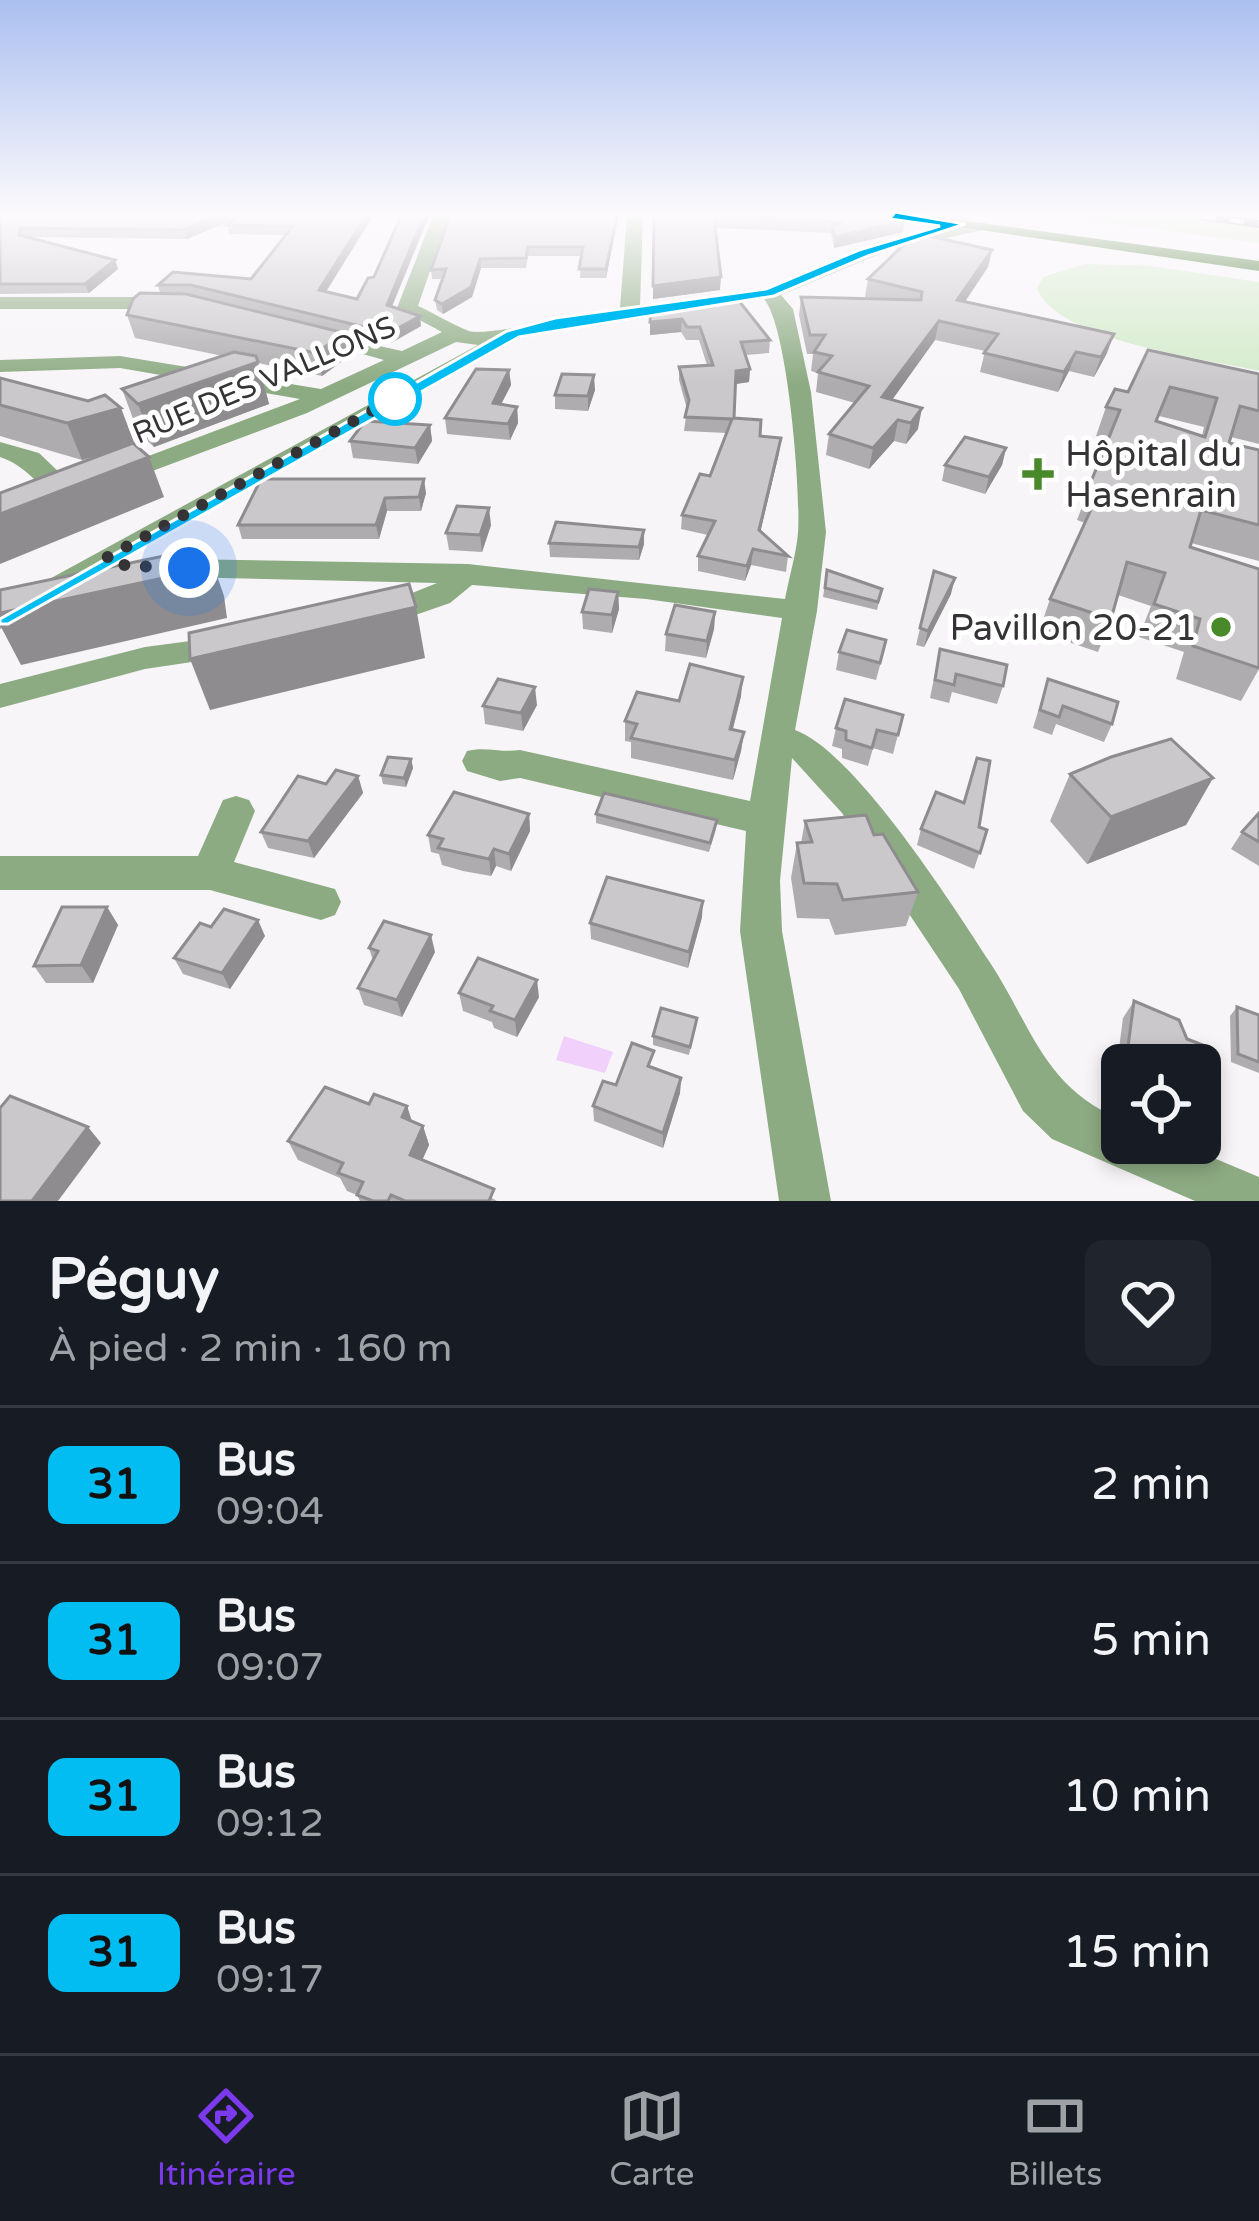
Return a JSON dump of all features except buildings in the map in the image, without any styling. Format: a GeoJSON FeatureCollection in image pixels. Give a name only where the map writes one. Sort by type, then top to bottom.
{"type":"FeatureCollection","features":[{"type":"Feature","properties":{"kind":"street"},"geometry":{"type":"LineString","coordinates":[[420,272],[406,308],[460,333],[498,340]]}},
{"type":"Feature","properties":{"kind":"street"},"geometry":{"type":"LineString","coordinates":[[631,312],[633,272]]}},
{"type":"Feature","properties":{"kind":"street"},"geometry":{"type":"LineString","coordinates":[[0,619],[498,340],[555,322],[769,293],[818,272]]}},
{"type":"Feature","properties":{"kind":"street"},"geometry":{"type":"LineString","coordinates":[[769,293],[784,308],[800,392],[812,532],[802,610],[776,737],[761,931],[806,1201]]}},
{"type":"Feature","properties":{"kind":"street"},"geometry":{"type":"LineString","coordinates":[[0,303],[193,304]]}},
{"type":"Feature","properties":{"kind":"street"},"geometry":{"type":"LineString","coordinates":[[276,324],[402,358]]}},
{"type":"Feature","properties":{"kind":"street","name":"RUE DES VALLONS"},"geometry":{"type":"LineString","coordinates":[[34,508],[324,396],[460,333]]}},
{"type":"Feature","properties":{"kind":"street"},"geometry":{"type":"LineString","coordinates":[[0,366],[120,362],[324,396]]}},
{"type":"Feature","properties":{"kind":"street"},"geometry":{"type":"LineString","coordinates":[[0,448],[30,458],[69,494]]}},
{"type":"Feature","properties":{"kind":"street"},"geometry":{"type":"LineString","coordinates":[[106,558],[146,568],[468,573],[650,588],[802,610]]}},
{"type":"Feature","properties":{"kind":"street"},"geometry":{"type":"LineString","coordinates":[[347,627],[439,596],[468,573]]}},
{"type":"Feature","properties":{"kind":"street"},"geometry":{"type":"LineString","coordinates":[[0,696],[145,658],[266,643]]}},
{"type":"Feature","properties":{"kind":"street"},"geometry":{"type":"LineString","coordinates":[[776,737],[802,746],[854,802],[974,975],[1040,1094],[1070,1122],[1256,1201]]}},
{"type":"Feature","properties":{"kind":"street"},"geometry":{"type":"LineString","coordinates":[[480,761],[500,767],[520,764],[766,820]]}},
{"type":"Feature","properties":{"kind":"street"},"geometry":{"type":"LineString","coordinates":[[210,873],[236,811]]}},
{"type":"Feature","properties":{"kind":"street"},"geometry":{"type":"LineString","coordinates":[[0,873],[210,873],[321,902]]}},
{"type":"Feature","properties":{"kind":"green space"},"geometry":{"type":"Polygon","coordinates":[[[1059,272],[1191,272],[1259,282],[1259,371],[1103,335],[1051,307],[1037,289],[1043,277],[1059,272]]]}},
{"type":"Feature","properties":{"kind":"shaded area"},"geometry":{"type":"Polygon","coordinates":[[[564,1036],[613,1052],[605,1073],[556,1060],[564,1036]]]}},
{"type":"Feature","properties":{"kind":"bus line","name":"31"},"geometry":{"type":"LineString","coordinates":[[0,619],[498,340],[555,322],[769,293],[818,272]]}},
{"type":"Feature","properties":{"kind":"place","name":"Hôpital du Hasenrain"},"geometry":{"type":"Point","coordinates":[1038,474]}},
{"type":"Feature","properties":{"kind":"place","name":"Pavillon 20-21"},"geometry":{"type":"Point","coordinates":[1221,627]}},
{"type":"Feature","properties":{"kind":"route"},"geometry":{"type":"LineString","coordinates":[[189,568],[127,566],[106,558],[406,392],[395,399]]}}]}
